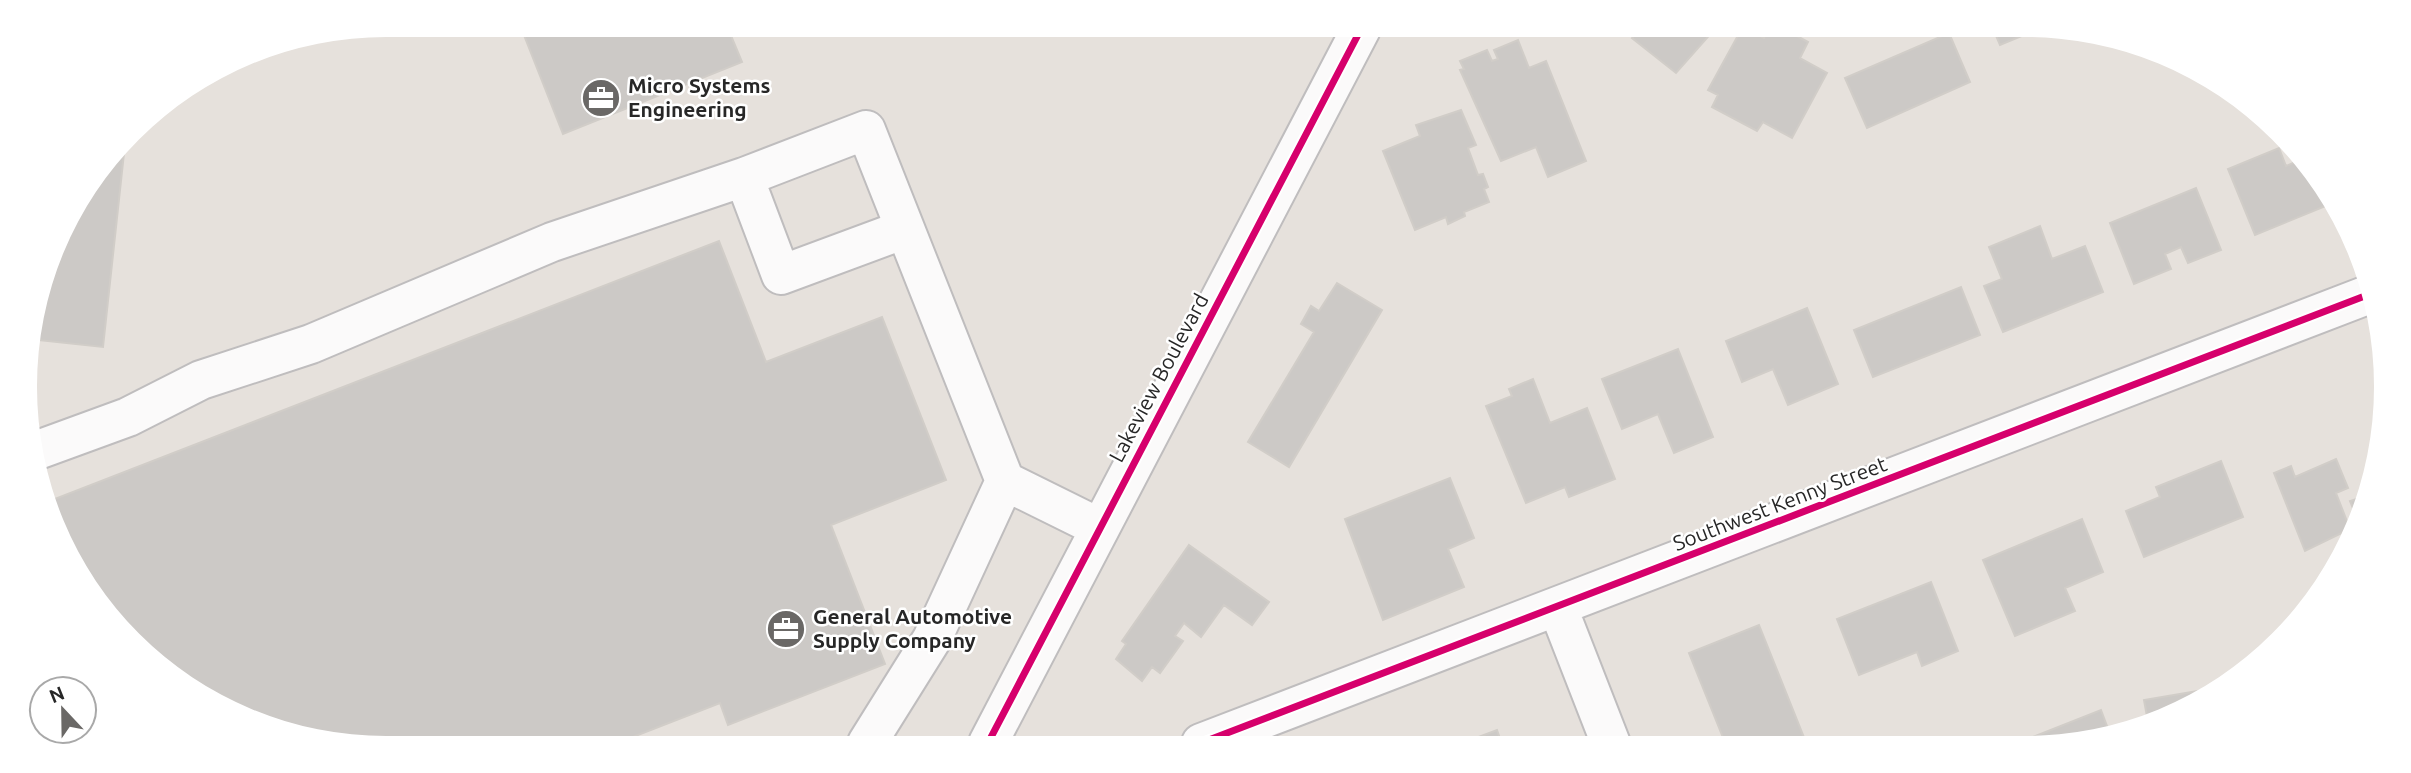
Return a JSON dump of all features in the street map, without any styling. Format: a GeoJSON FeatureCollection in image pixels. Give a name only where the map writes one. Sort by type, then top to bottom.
{"type":"FeatureCollection","features":[{"type":"Feature","properties":{"kind":"street","name":"Lakeview Boulevard"},"geometry":{"type":"LineString","coordinates":[[992,736],[1357,37]]}},
{"type":"Feature","properties":{"kind":"street"},"geometry":{"type":"LineString","coordinates":[[42,448],[128,416],[201,380],[311,344],[552,242],[744,177],[866,130],[1005,481],[1100,528]]}},
{"type":"Feature","properties":{"kind":"street"},"geometry":{"type":"LineString","coordinates":[[744,177],[781,275],[905,229]]}},
{"type":"Feature","properties":{"kind":"street","name":"Southwest Kenny Street"},"geometry":{"type":"LineString","coordinates":[[1220,736],[2362,297]]}},
{"type":"Feature","properties":{"kind":"street"},"geometry":{"type":"LineString","coordinates":[[871,736],[932,639],[1005,481]]}},
{"type":"Feature","properties":{"kind":"street"},"geometry":{"type":"LineString","coordinates":[[1558,608],[1608,736]]}},
{"type":"Feature","properties":{"kind":"building","name":"Micro Systems Engineering"},"geometry":{"type":"Polygon","coordinates":[[[525,37],[732,37],[742,62],[563,134],[525,37]]]}},
{"type":"Feature","properties":{"kind":"building"},"geometry":{"type":"Polygon","coordinates":[[[1633,37],[1708,37],[1676,73],[1633,37]]]}},
{"type":"Feature","properties":{"kind":"building"},"geometry":{"type":"Polygon","coordinates":[[[1737,37],[1799,37],[1808,42],[1800,58],[1827,73],[1792,138],[1763,122],[1757,131],[1712,107],[1718,95],[1708,90],[1737,37]]]}},
{"type":"Feature","properties":{"kind":"building"},"geometry":{"type":"Polygon","coordinates":[[[1940,37],[1951,37],[1970,82],[1867,128],[1845,78],[1940,37]]]}},
{"type":"Feature","properties":{"kind":"building"},"geometry":{"type":"Polygon","coordinates":[[[1997,37],[2019,37],[2000,45],[1997,37]]]}},
{"type":"Feature","properties":{"kind":"building"},"geometry":{"type":"Polygon","coordinates":[[[1518,40],[1529,68],[1546,61],[1586,161],[1548,177],[1536,147],[1501,161],[1460,70],[1464,69],[1460,61],[1487,50],[1492,61],[1498,59],[1494,50],[1518,40]]]}},
{"type":"Feature","properties":{"kind":"building"},"geometry":{"type":"Polygon","coordinates":[[[1461,110],[1476,145],[1468,148],[1478,175],[1483,174],[1488,187],[1484,189],[1489,202],[1464,212],[1465,216],[1448,224],[1446,217],[1415,230],[1383,151],[1420,136],[1416,125],[1461,110]]]}},
{"type":"Feature","properties":{"kind":"building"},"geometry":{"type":"Polygon","coordinates":[[[2279,148],[2286,166],[2293,163],[2324,207],[2255,235],[2228,169],[2279,148]]]}},
{"type":"Feature","properties":{"kind":"building"},"geometry":{"type":"Polygon","coordinates":[[[124,156],[103,347],[40,340],[43,318],[63,253],[96,192],[124,156]]]}},
{"type":"Feature","properties":{"kind":"building"},"geometry":{"type":"Polygon","coordinates":[[[2196,188],[2221,250],[2188,263],[2181,247],[2165,254],[2171,269],[2134,284],[2110,223],[2196,188]]]}},
{"type":"Feature","properties":{"kind":"building"},"geometry":{"type":"Polygon","coordinates":[[[2040,226],[2052,259],[2085,246],[2103,292],[2003,332],[1984,286],[2002,279],[1989,247],[2040,226]]]}},
{"type":"Feature","properties":{"kind":"building"},"geometry":{"type":"Polygon","coordinates":[[[719,241],[766,362],[882,317],[946,480],[831,525],[885,664],[728,725],[720,703],[635,736],[364,736],[318,730],[253,710],[192,677],[139,634],[96,581],[73,541],[55,499],[719,241]]]}},
{"type":"Feature","properties":{"kind":"building"},"geometry":{"type":"Polygon","coordinates":[[[1337,283],[1382,310],[1289,467],[1248,442],[1314,332],[1301,324],[1311,306],[1319,311],[1337,283]]]}},
{"type":"Feature","properties":{"kind":"building"},"geometry":{"type":"Polygon","coordinates":[[[1961,287],[1980,335],[1873,377],[1854,330],[1961,287]]]}},
{"type":"Feature","properties":{"kind":"building"},"geometry":{"type":"Polygon","coordinates":[[[1807,308],[1838,384],[1788,405],[1773,369],[1742,382],[1726,341],[1807,308]]]}},
{"type":"Feature","properties":{"kind":"building"},"geometry":{"type":"Polygon","coordinates":[[[1678,349],[1713,437],[1674,453],[1658,414],[1622,429],[1602,379],[1678,349]]]}},
{"type":"Feature","properties":{"kind":"building"},"geometry":{"type":"Polygon","coordinates":[[[1533,379],[1550,423],[1587,408],[1615,479],[1569,497],[1565,487],[1526,503],[1486,406],[1512,396],[1509,389],[1533,379]]]}},
{"type":"Feature","properties":{"kind":"building"},"geometry":{"type":"Polygon","coordinates":[[[2336,459],[2348,488],[2336,493],[2347,522],[2342,533],[2305,551],[2274,473],[2291,466],[2295,477],[2336,459]]]}},
{"type":"Feature","properties":{"kind":"building"},"geometry":{"type":"Polygon","coordinates":[[[2221,461],[2243,517],[2144,557],[2126,511],[2160,497],[2156,487],[2221,461]]]}},
{"type":"Feature","properties":{"kind":"building"},"geometry":{"type":"Polygon","coordinates":[[[1450,478],[1474,538],[1448,549],[1464,587],[1383,620],[1345,519],[1450,478]]]}},
{"type":"Feature","properties":{"kind":"building"},"geometry":{"type":"Polygon","coordinates":[[[2082,519],[2103,572],[2065,588],[2075,611],[2015,636],[1983,560],[2082,519]]]}},
{"type":"Feature","properties":{"kind":"building"},"geometry":{"type":"Polygon","coordinates":[[[1189,545],[1269,602],[1252,625],[1224,605],[1201,637],[1184,623],[1175,636],[1183,641],[1160,673],[1152,667],[1142,681],[1116,659],[1126,644],[1122,641],[1189,545]]]}},
{"type":"Feature","properties":{"kind":"building"},"geometry":{"type":"Polygon","coordinates":[[[1931,582],[1958,651],[1922,666],[1917,652],[1859,675],[1837,619],[1931,582]]]}},
{"type":"Feature","properties":{"kind":"building"},"geometry":{"type":"Polygon","coordinates":[[[1759,625],[1803,736],[1722,736],[1689,653],[1759,625]]]}},
{"type":"Feature","properties":{"kind":"building"},"geometry":{"type":"Polygon","coordinates":[[[2195,691],[2147,714],[2144,700],[2195,691]]]}},
{"type":"Feature","properties":{"kind":"building"},"geometry":{"type":"Polygon","coordinates":[[[2101,710],[2107,726],[2093,730],[2036,736],[2101,710]]]}},
{"type":"Feature","properties":{"kind":"building"},"geometry":{"type":"Polygon","coordinates":[[[1497,730],[1499,736],[1481,736],[1497,730]]]}},
{"type":"Feature","properties":{"kind":"cycle path"},"geometry":{"type":"LineString","coordinates":[[992,736],[1357,37]]}},
{"type":"Feature","properties":{"kind":"cycle path"},"geometry":{"type":"LineString","coordinates":[[1219,736],[2362,297]]}},
{"type":"Feature","properties":{"kind":"place","name":"Micro Systems Engineering"},"geometry":{"type":"Point","coordinates":[601,98]}},
{"type":"Feature","properties":{"kind":"place","name":"General Automotive Supply Company"},"geometry":{"type":"Point","coordinates":[786,629]}}]}
